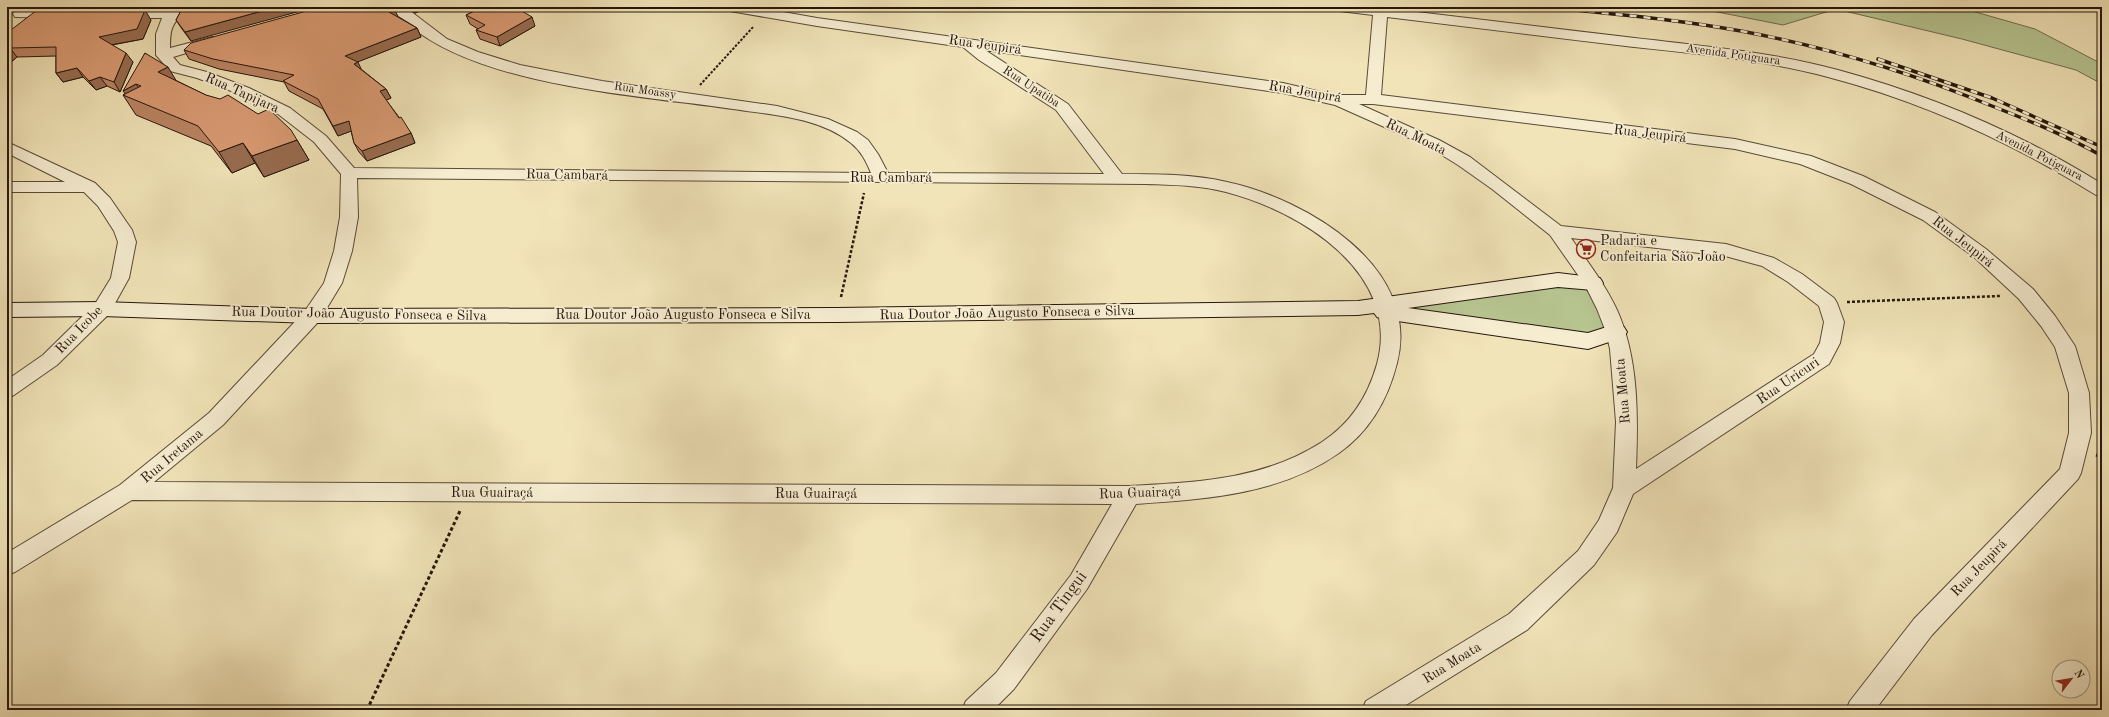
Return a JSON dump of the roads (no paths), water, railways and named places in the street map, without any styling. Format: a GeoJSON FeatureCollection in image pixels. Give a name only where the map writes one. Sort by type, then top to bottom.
{"type":"FeatureCollection","features":[{"type":"Feature","properties":{"kind":"street","name":"Rua Moassy"},"geometry":{"type":"LineString","coordinates":[[397,7],[410,19],[443,42],[496,63],[560,79],[760,108],[812,118],[852,135],[872,154],[874,178]]}},
{"type":"Feature","properties":{"kind":"street","name":"Rua Jeupirá"},"geometry":{"type":"LineString","coordinates":[[730,7],[766,14],[1283,88],[1334,100],[1373,99],[1734,144],[1805,160],[1857,180],[1929,216],[1980,254],[2026,294],[2048,321],[2065,346],[2079,393],[2080,433],[2070,473],[1923,627],[1859,710]]}},
{"type":"Feature","properties":{"kind":"street","name":"Avenida Potiguara"},"geometry":{"type":"LineString","coordinates":[[1340,7],[1710,51],[1787,63],[1859,80],[1999,134],[2075,173],[2102,190]]}},
{"type":"Feature","properties":{"kind":"street"},"geometry":{"type":"LineString","coordinates":[[7,24],[24,10],[76,14]]}},
{"type":"Feature","properties":{"kind":"street"},"geometry":{"type":"LineString","coordinates":[[108,14],[176,11]]}},
{"type":"Feature","properties":{"kind":"street"},"geometry":{"type":"LineString","coordinates":[[176,11],[162,33],[163,55],[222,38]]}},
{"type":"Feature","properties":{"kind":"street"},"geometry":{"type":"LineString","coordinates":[[1373,99],[1380,12]]}},
{"type":"Feature","properties":{"kind":"street","name":"Rua Upatiba"},"geometry":{"type":"LineString","coordinates":[[965,42],[984,57],[1062,107],[1083,132],[1117,179]]}},
{"type":"Feature","properties":{"kind":"street","name":"Rua Tapijara"},"geometry":{"type":"LineString","coordinates":[[163,55],[175,68],[202,75],[244,91],[284,111],[320,139],[349,173]]}},
{"type":"Feature","properties":{"kind":"street","name":"Rua Moata"},"geometry":{"type":"LineString","coordinates":[[1334,100],[1367,113],[1445,150],[1498,185],[1556,231],[1593,283],[1607,309],[1616,332],[1620,349],[1627,422],[1624,488],[1609,524],[1586,558],[1518,622],[1375,710]]}},
{"type":"Feature","properties":{"kind":"street","name":"Rua Icobe"},"geometry":{"type":"LineString","coordinates":[[7,146],[89,187],[112,213],[123,230],[127,242],[120,278],[102,310],[50,360],[7,390]]}},
{"type":"Feature","properties":{"kind":"street"},"geometry":{"type":"LineString","coordinates":[[312,316],[332,283],[343,251],[349,217],[349,173]]}},
{"type":"Feature","properties":{"kind":"street","name":"Rua Cambará"},"geometry":{"type":"LineString","coordinates":[[349,173],[1176,179],[1229,187],[1276,203],[1327,231],[1344,245],[1366,270],[1388,308]]}},
{"type":"Feature","properties":{"kind":"street"},"geometry":{"type":"LineString","coordinates":[[7,187],[89,187]]}},
{"type":"Feature","properties":{"kind":"street","name":"Rua Uricuri"},"geometry":{"type":"LineString","coordinates":[[1556,231],[1726,250],[1768,262],[1795,278],[1827,303],[1834,322],[1830,343],[1822,359],[1624,488]]}},
{"type":"Feature","properties":{"kind":"street","name":"Rua Doutor João Augusto Fonseca e Silva"},"geometry":{"type":"LineString","coordinates":[[7,310],[102,310],[312,316],[837,315],[1388,308],[1558,280],[1593,283]]}},
{"type":"Feature","properties":{"kind":"street","name":"Rua Doutor João Augusto Fonseca e Silva"},"geometry":{"type":"LineString","coordinates":[[1388,308],[1588,341],[1616,332]]}},
{"type":"Feature","properties":{"kind":"street","name":"Rua Guairaçá"},"geometry":{"type":"LineString","coordinates":[[128,491],[1129,495],[1217,489],[1241,484],[1294,466],[1320,455],[1337,443],[1365,416],[1375,402],[1386,376],[1391,347],[1391,329],[1388,308]]}},
{"type":"Feature","properties":{"kind":"street","name":"Rua Iretama"},"geometry":{"type":"LineString","coordinates":[[7,565],[128,491],[216,419],[312,316]]}},
{"type":"Feature","properties":{"kind":"street","name":"Rua Tingui"},"geometry":{"type":"LineString","coordinates":[[975,710],[1005,681],[1079,582],[1129,495]]}},
{"type":"Feature","properties":{"kind":"railway"},"geometry":{"type":"LineString","coordinates":[[1546,7],[1692,23],[1773,37],[1837,53],[1900,72],[1961,94],[2048,129],[2102,156]]}},
{"type":"Feature","properties":{"kind":"railway"},"geometry":{"type":"LineString","coordinates":[[1878,59],[1992,98],[2102,147]]}},
{"type":"Feature","properties":{"kind":"place","name":"Padaria e Confeitaria São João"},"geometry":{"type":"Point","coordinates":[1586,249]}}]}
